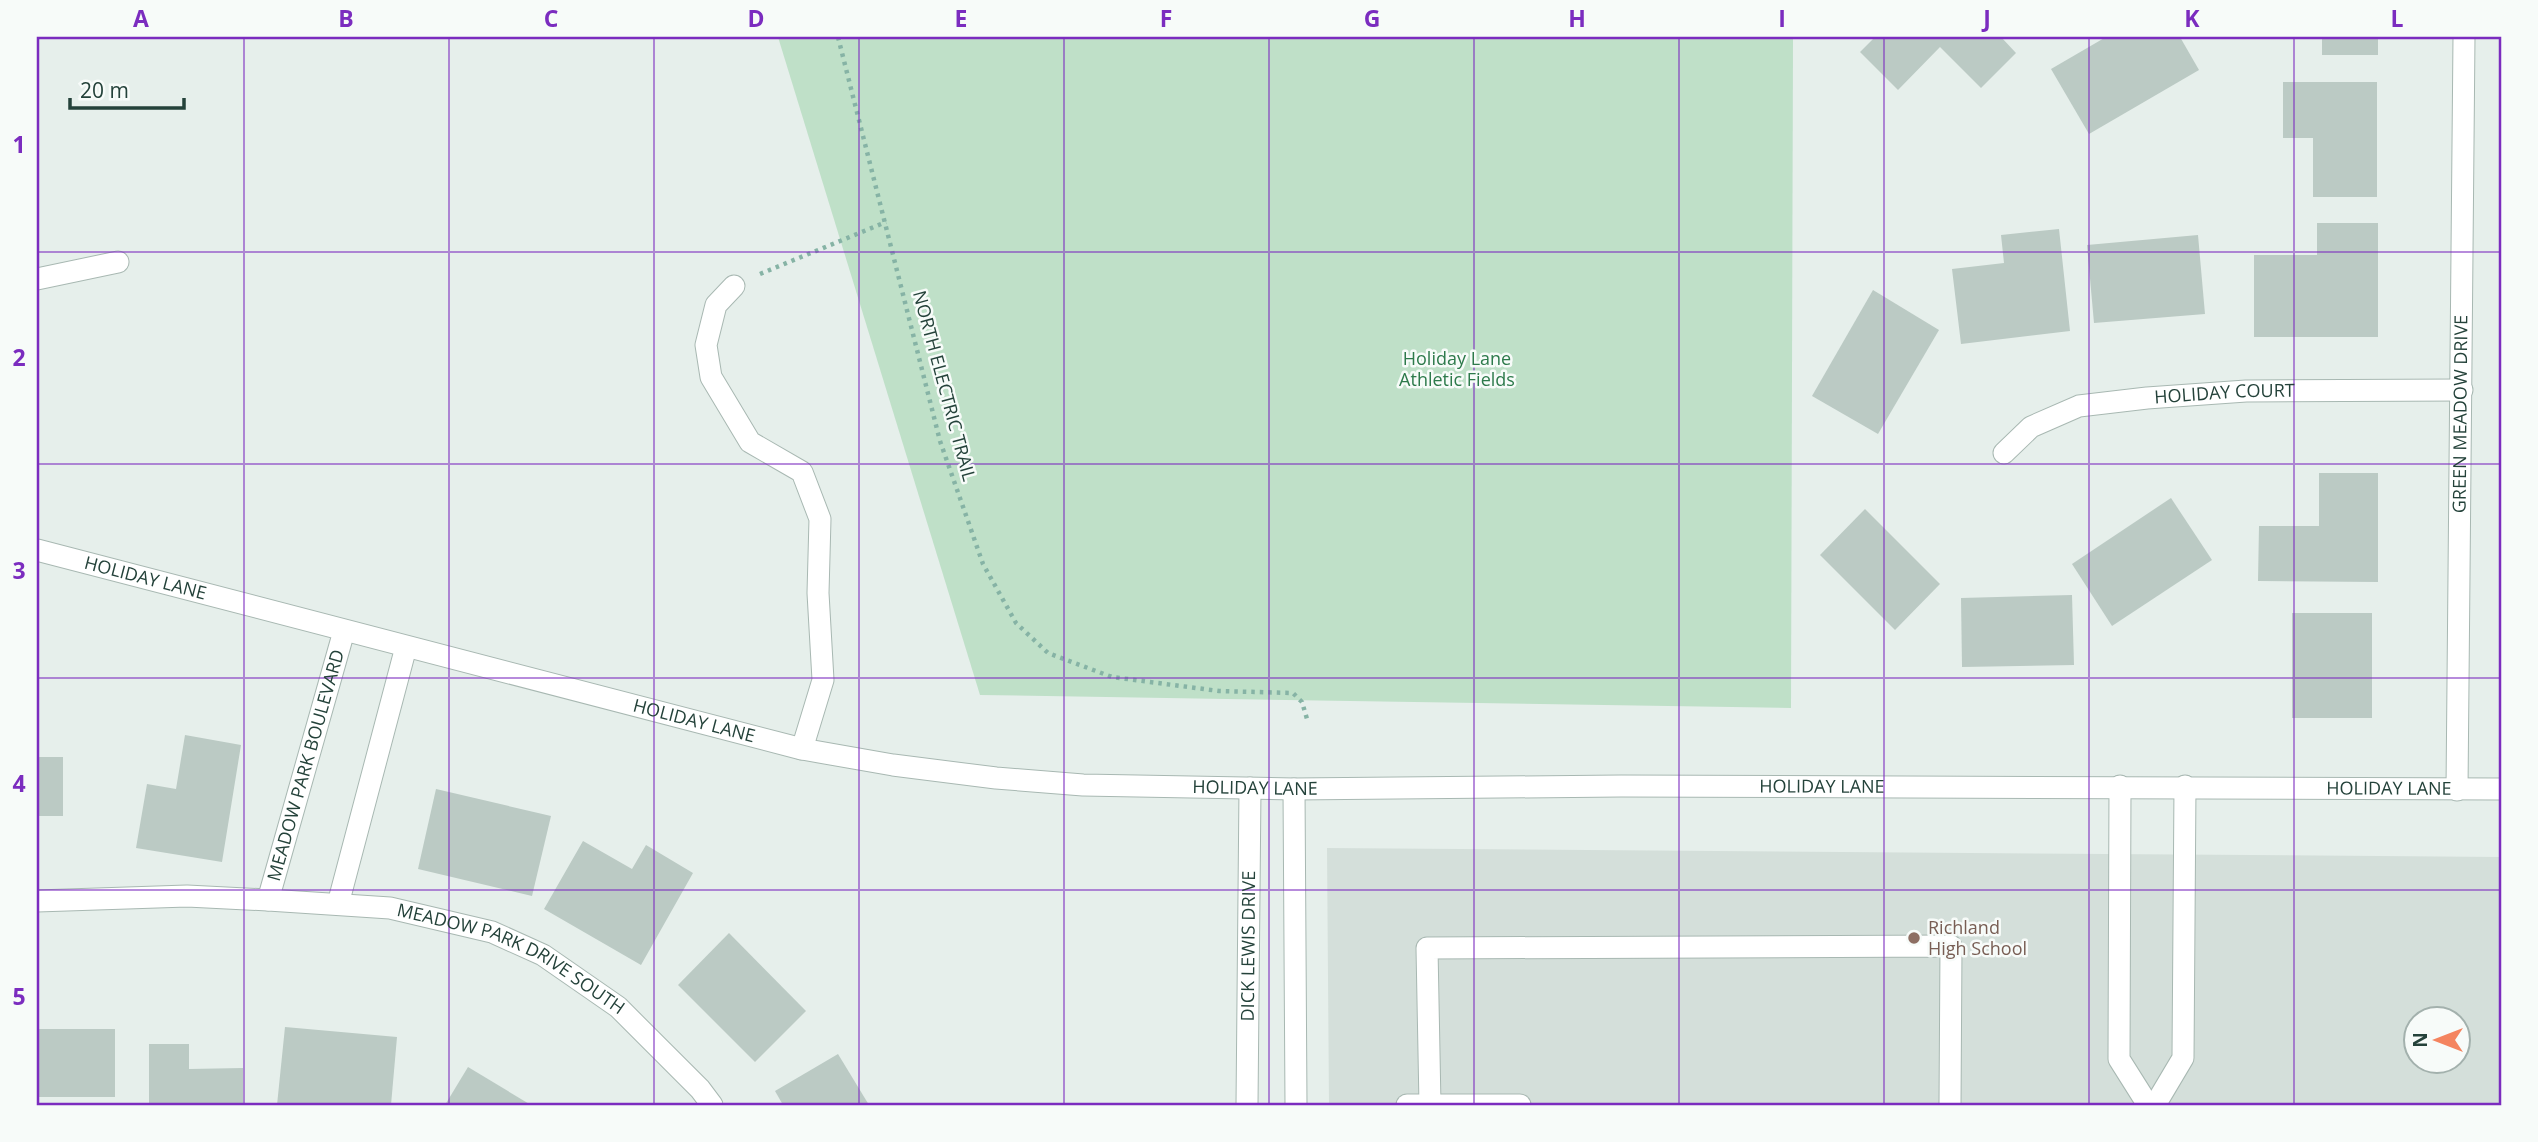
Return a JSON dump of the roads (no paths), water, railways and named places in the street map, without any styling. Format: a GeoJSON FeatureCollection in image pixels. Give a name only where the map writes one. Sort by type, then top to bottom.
{"type":"FeatureCollection","features":[{"type":"Feature","properties":{"kind":"street","name":"GREEN MEADOW DRIVE"},"geometry":{"type":"LineString","coordinates":[[2457,790],[2464,37]]}},
{"type":"Feature","properties":{"kind":"street"},"geometry":{"type":"LineString","coordinates":[[37,279],[118,262]]}},
{"type":"Feature","properties":{"kind":"street"},"geometry":{"type":"LineString","coordinates":[[734,285],[716,305],[706,345],[711,377],[750,442],[802,472],[820,519],[818,593],[823,680],[802,749]]}},
{"type":"Feature","properties":{"kind":"street","name":"HOLIDAY COURT"},"geometry":{"type":"LineString","coordinates":[[2004,453],[2031,428],[2079,406],[2246,391],[2462,390]]}},
{"type":"Feature","properties":{"kind":"street","name":"HOLIDAY LANE"},"geometry":{"type":"LineString","coordinates":[[37,550],[802,749],[893,765],[996,778],[1083,785],[1294,789],[2185,786],[2501,789]]}},
{"type":"Feature","properties":{"kind":"street","name":"MEADOW PARK BOULEVARD"},"geometry":{"type":"LineString","coordinates":[[268,900],[344,631]]}},
{"type":"Feature","properties":{"kind":"street"},"geometry":{"type":"LineString","coordinates":[[338,904],[406,647]]}},
{"type":"Feature","properties":{"kind":"street"},"geometry":{"type":"LineString","coordinates":[[2120,786],[2119,1059],[2148,1105]]}},
{"type":"Feature","properties":{"kind":"street"},"geometry":{"type":"LineString","coordinates":[[2155,1105],[2183,1058],[2185,786]]}},
{"type":"Feature","properties":{"kind":"street","name":"DICK LEWIS DRIVE"},"geometry":{"type":"LineString","coordinates":[[1247,1105],[1250,788]]}},
{"type":"Feature","properties":{"kind":"street"},"geometry":{"type":"LineString","coordinates":[[1294,789],[1296,1105]]}},
{"type":"Feature","properties":{"kind":"street","name":"MEADOW PARK DRIVE SOUTH"},"geometry":{"type":"LineString","coordinates":[[37,901],[187,897],[338,904],[390,908],[492,932],[543,956],[618,1007],[712,1105]]}},
{"type":"Feature","properties":{"kind":"street"},"geometry":{"type":"LineString","coordinates":[[1430,1105],[1427,948],[1951,946],[1950,1105]]}},
{"type":"Feature","properties":{"kind":"street"},"geometry":{"type":"LineString","coordinates":[[1407,1105],[1520,1105]]}},
{"type":"Feature","properties":{"kind":"place","name":"Richland High School"},"geometry":{"type":"Point","coordinates":[1914,938]}},
{"type":"Feature","properties":{"kind":"park label","name":"Holiday Lane Athletic Fields"},"geometry":{"type":"Point","coordinates":[1457,369]}}]}
